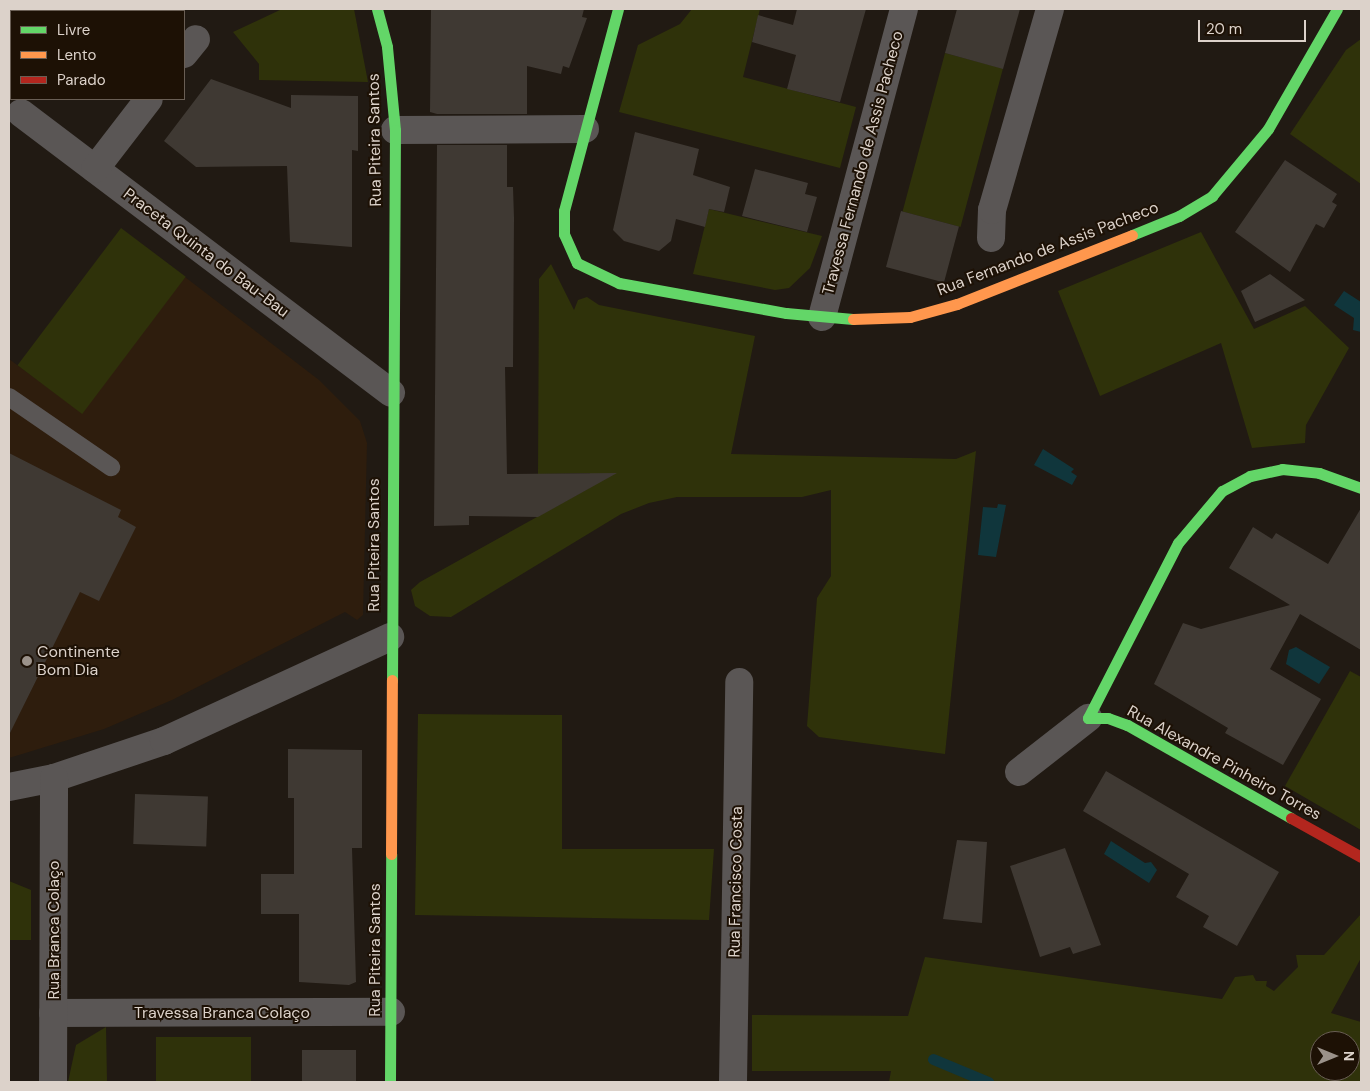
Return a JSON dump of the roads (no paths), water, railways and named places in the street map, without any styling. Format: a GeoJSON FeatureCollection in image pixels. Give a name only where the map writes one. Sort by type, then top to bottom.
{"type":"FeatureCollection","features":[{"type":"Feature","properties":{"kind":"street","name":"Rua Piteira Santos"},"geometry":{"type":"LineString","coordinates":[[377,9],[387,47],[394,130],[391,393],[390,1082]]}},
{"type":"Feature","properties":{"kind":"street","name":"Rua Fernando de Assis Pacheco"},"geometry":{"type":"LineString","coordinates":[[618,9],[564,211],[569,252],[588,272],[619,283],[822,316],[910,318],[957,304],[1179,216],[1204,201],[1240,168],[1268,129],[1337,9]]}},
{"type":"Feature","properties":{"kind":"street","name":"Travessa Fernando de Assis Pacheco"},"geometry":{"type":"LineString","coordinates":[[822,316],[904,9]]}},
{"type":"Feature","properties":{"kind":"street"},"geometry":{"type":"LineString","coordinates":[[991,238],[992,210],[1050,9]]}},
{"type":"Feature","properties":{"kind":"street"},"geometry":{"type":"LineString","coordinates":[[95,169],[148,100]]}},
{"type":"Feature","properties":{"kind":"street","name":"Praceta Quinta do Bau-Bau"},"geometry":{"type":"LineString","coordinates":[[21,113],[391,393]]}},
{"type":"Feature","properties":{"kind":"street"},"geometry":{"type":"LineString","coordinates":[[394,130],[585,129]]}},
{"type":"Feature","properties":{"kind":"street"},"geometry":{"type":"LineString","coordinates":[[1020,772],[1088,718],[1117,655],[1178,543],[1222,492],[1250,476],[1282,468],[1319,473],[1361,488]]}},
{"type":"Feature","properties":{"kind":"street"},"geometry":{"type":"LineString","coordinates":[[9,787],[54,778],[164,741],[390,637]]}},
{"type":"Feature","properties":{"kind":"street","name":"Rua Francisco Costa"},"geometry":{"type":"LineString","coordinates":[[733,1082],[739,682]]}},
{"type":"Feature","properties":{"kind":"street","name":"Rua Alexandre Pinheiro Torres"},"geometry":{"type":"LineString","coordinates":[[1088,718],[1108,718],[1127,725],[1361,857]]}},
{"type":"Feature","properties":{"kind":"street","name":"Rua Branca Colaço"},"geometry":{"type":"LineString","coordinates":[[53,1082],[54,778]]}},
{"type":"Feature","properties":{"kind":"street","name":"Travessa Branca Colaço"},"geometry":{"type":"LineString","coordinates":[[54,1013],[391,1012]]}},
{"type":"Feature","properties":{"kind":"lane"},"geometry":{"type":"LineString","coordinates":[[9,397],[111,467]]}},
{"type":"Feature","properties":{"kind":"water"},"geometry":{"type":"Polygon","coordinates":[[[1344,291],[1361,302],[1361,332],[1353,330],[1354,318],[1334,305],[1344,291]]]}},
{"type":"Feature","properties":{"kind":"water"},"geometry":{"type":"Polygon","coordinates":[[[1043,449],[1074,469],[1071,472],[1077,476],[1072,485],[1034,465],[1043,449]]]}},
{"type":"Feature","properties":{"kind":"water"},"geometry":{"type":"Polygon","coordinates":[[[998,504],[1006,505],[996,557],[978,555],[983,507],[997,508],[998,504]]]}},
{"type":"Feature","properties":{"kind":"water"},"geometry":{"type":"Polygon","coordinates":[[[1296,647],[1330,667],[1319,684],[1286,664],[1289,650],[1296,647]]]}},
{"type":"Feature","properties":{"kind":"water"},"geometry":{"type":"Polygon","coordinates":[[[1111,841],[1145,863],[1151,862],[1157,870],[1149,883],[1104,854],[1111,841]]]}},
{"type":"Feature","properties":{"kind":"waterway"},"geometry":{"type":"LineString","coordinates":[[933,1059],[988,1082]]}},
{"type":"Feature","properties":{"kind":"place","name":"Continente Bom Dia"},"geometry":{"type":"Point","coordinates":[27,661]}}]}
